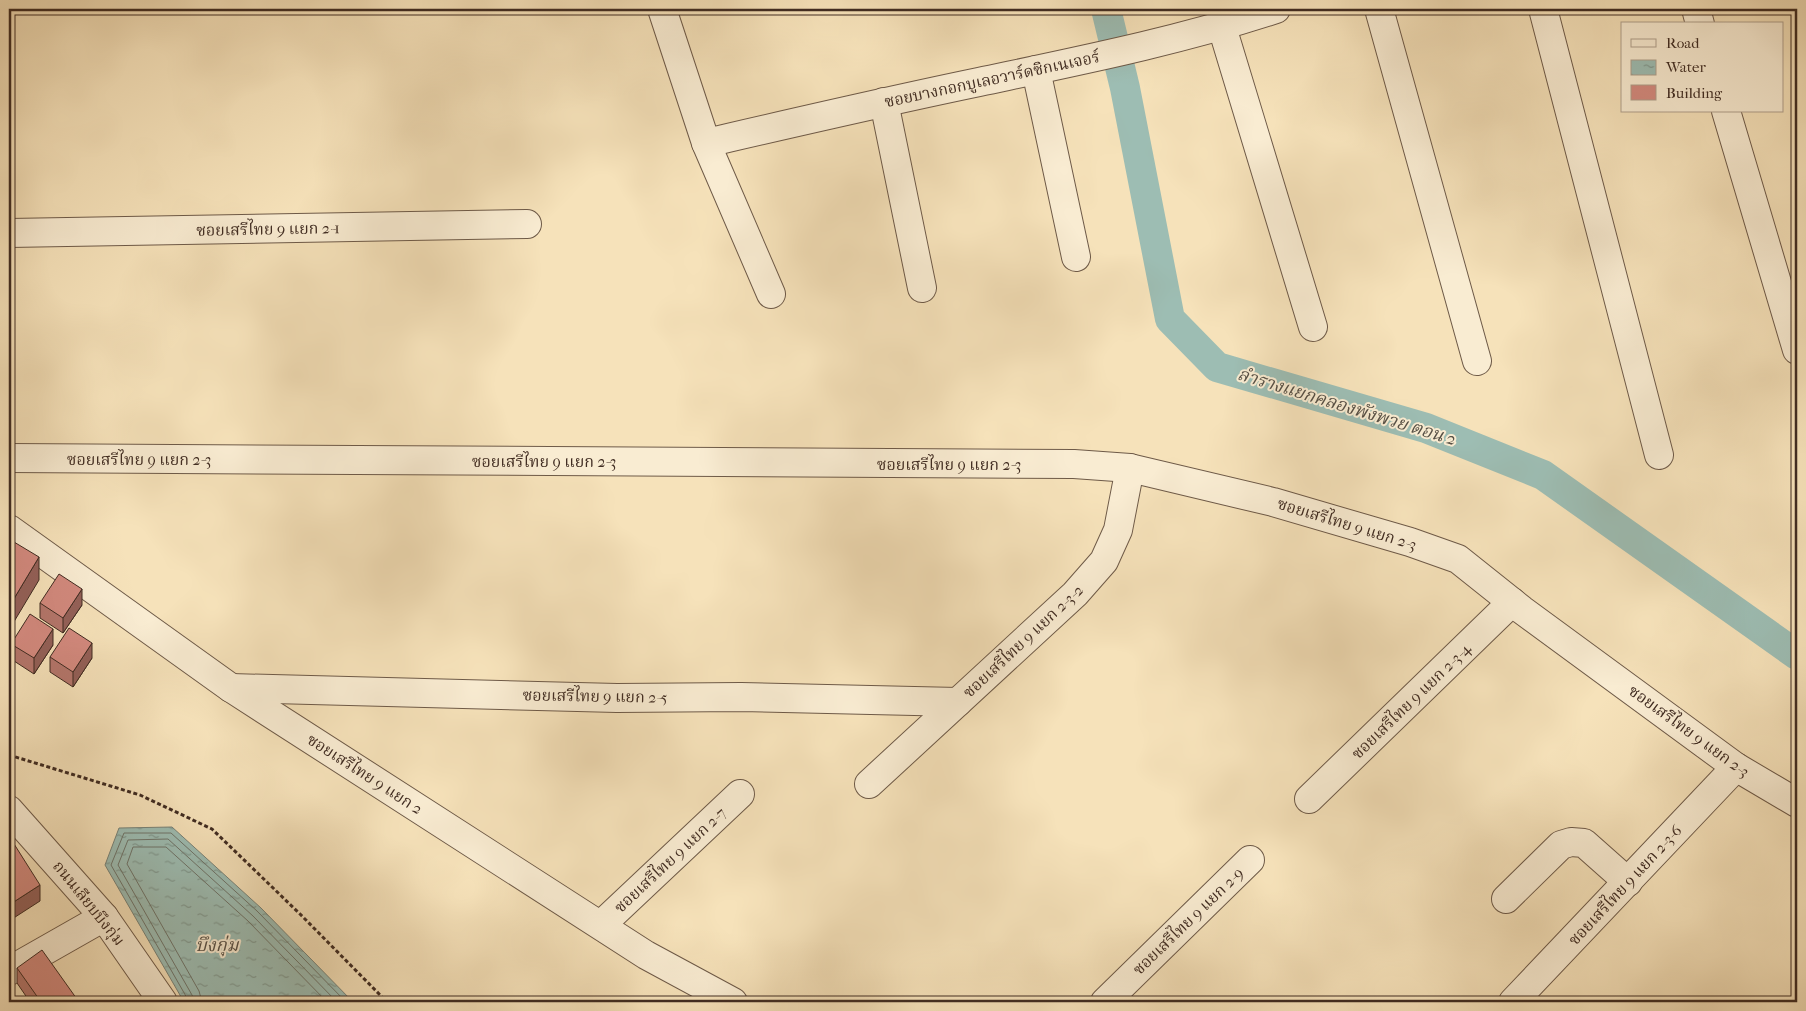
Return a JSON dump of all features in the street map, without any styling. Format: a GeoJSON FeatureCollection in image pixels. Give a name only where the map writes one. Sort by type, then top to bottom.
{"type":"FeatureCollection","features":[{"type":"Feature","properties":{"kind":"street"},"geometry":{"type":"LineString","coordinates":[[662,9],[706,143],[771,294]]}},
{"type":"Feature","properties":{"kind":"street","name":"ซอยบางกอกบูเลอวาร์ดซิกเนเจอร์"},"geometry":{"type":"LineString","coordinates":[[706,143],[1222,27],[1276,9]]}},
{"type":"Feature","properties":{"kind":"street"},"geometry":{"type":"LineString","coordinates":[[1379,9],[1477,361]]}},
{"type":"Feature","properties":{"kind":"street"},"geometry":{"type":"LineString","coordinates":[[1543,9],[1659,455]]}},
{"type":"Feature","properties":{"kind":"street"},"geometry":{"type":"LineString","coordinates":[[1696,9],[1699,22]]}},
{"type":"Feature","properties":{"kind":"street"},"geometry":{"type":"LineString","coordinates":[[1222,27],[1313,327]]}},
{"type":"Feature","properties":{"kind":"street"},"geometry":{"type":"LineString","coordinates":[[1036,70],[1076,257]]}},
{"type":"Feature","properties":{"kind":"street"},"geometry":{"type":"LineString","coordinates":[[884,102],[922,288]]}},
{"type":"Feature","properties":{"kind":"street"},"geometry":{"type":"LineString","coordinates":[[1726,112],[1797,350]]}},
{"type":"Feature","properties":{"kind":"street","name":"ซอยเสรีไทย 9 แยก 2-1"},"geometry":{"type":"LineString","coordinates":[[9,234],[527,224]]}},
{"type":"Feature","properties":{"kind":"street","name":"ซอยเสรีไทย 9 แยก 2-3"},"geometry":{"type":"LineString","coordinates":[[9,458],[1064,464],[1130,468],[1273,502],[1410,542],[1458,559],[1512,602],[1736,767],[1797,803]]}},
{"type":"Feature","properties":{"kind":"street","name":"ซอยเสรีไทย 9 แยก 2-3-2"},"geometry":{"type":"LineString","coordinates":[[869,784],[1075,594],[1104,561],[1118,530],[1130,468]]}},
{"type":"Feature","properties":{"kind":"street","name":"ซอยเสรีไทย 9 แยก 2"},"geometry":{"type":"LineString","coordinates":[[9,528],[231,688],[646,954],[733,1002]]}},
{"type":"Feature","properties":{"kind":"street","name":"ซอยเสรีไทย 9 แยก 2-3-4"},"geometry":{"type":"LineString","coordinates":[[1309,799],[1512,602]]}},
{"type":"Feature","properties":{"kind":"street","name":"ซอยเสรีไทย 9 แยก 2-5"},"geometry":{"type":"LineString","coordinates":[[231,688],[617,698],[741,697],[958,702]]}},
{"type":"Feature","properties":{"kind":"street","name":"ซอยเสรีไทย 9 แยก 2-3-6"},"geometry":{"type":"LineString","coordinates":[[1513,1002],[1736,767]]}},
{"type":"Feature","properties":{"kind":"street","name":"ซอยเสรีไทย 9 แยก 2-7"},"geometry":{"type":"LineString","coordinates":[[601,925],[740,794]]}},
{"type":"Feature","properties":{"kind":"street","name":"ถนนเลียบบึงกุ่ม"},"geometry":{"type":"LineString","coordinates":[[9,810],[104,917],[163,1002]]}},
{"type":"Feature","properties":{"kind":"street"},"geometry":{"type":"LineString","coordinates":[[1506,898],[1562,845],[1571,842],[1584,843],[1628,882]]}},
{"type":"Feature","properties":{"kind":"street","name":"ซอยเสรีไทย 9 แยก 2-9"},"geometry":{"type":"LineString","coordinates":[[1105,1002],[1250,860]]}},
{"type":"Feature","properties":{"kind":"street"},"geometry":{"type":"LineString","coordinates":[[9,971],[104,917]]}},
{"type":"Feature","properties":{"kind":"path"},"geometry":{"type":"LineString","coordinates":[[9,755],[140,795],[212,829],[387,1002]]}},
{"type":"Feature","properties":{"kind":"water","name":"บึงกุ่ม"},"geometry":{"type":"Polygon","coordinates":[[[172,827],[261,908],[353,1002],[184,1002],[105,865],[119,828],[172,827]]]}},
{"type":"Feature","properties":{"kind":"building"},"geometry":{"type":"Polygon","coordinates":[[[9,539],[39,557],[9,607],[9,539]]]}},
{"type":"Feature","properties":{"kind":"building"},"geometry":{"type":"Polygon","coordinates":[[[59,574],[82,589],[63,618],[40,603],[59,574]]]}},
{"type":"Feature","properties":{"kind":"building"},"geometry":{"type":"Polygon","coordinates":[[[30,614],[53,629],[34,658],[11,644],[30,614]]]}},
{"type":"Feature","properties":{"kind":"building"},"geometry":{"type":"Polygon","coordinates":[[[69,628],[92,643],[73,672],[50,657],[69,628]]]}},
{"type":"Feature","properties":{"kind":"building"},"geometry":{"type":"Polygon","coordinates":[[[9,836],[40,885],[9,905],[9,836]]]}},
{"type":"Feature","properties":{"kind":"building"},"geometry":{"type":"Polygon","coordinates":[[[42,950],[79,1002],[41,1002],[17,968],[42,950]]]}},
{"type":"Feature","properties":{"kind":"waterway","name":"ลำรางแยกคลองพังพวย ตอน 2"},"geometry":{"type":"LineString","coordinates":[[1106,9],[1125,88],[1170,319],[1217,367],[1426,428],[1543,475],[1797,655]]}}]}
